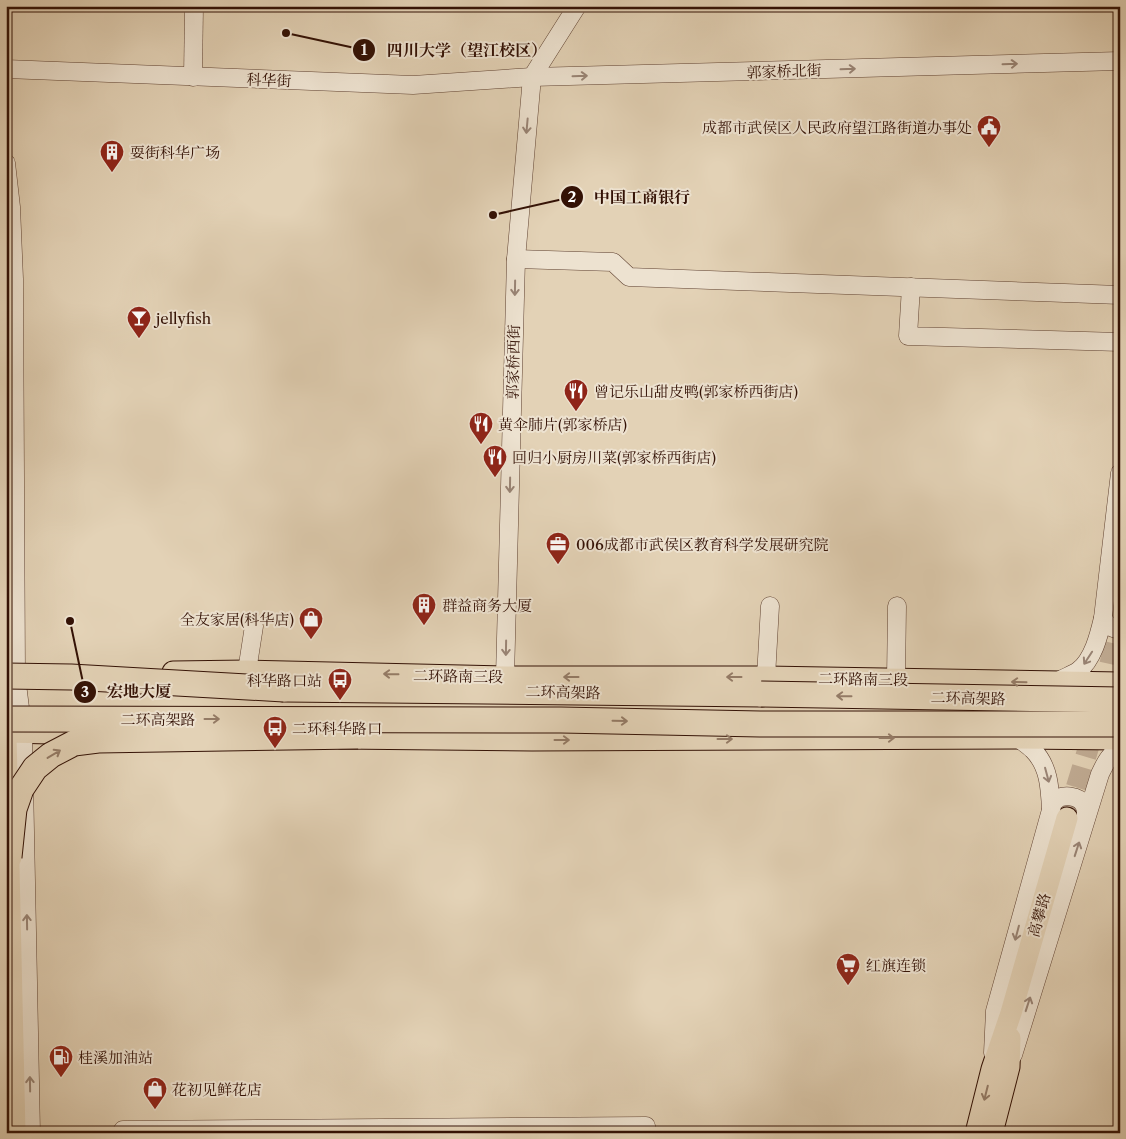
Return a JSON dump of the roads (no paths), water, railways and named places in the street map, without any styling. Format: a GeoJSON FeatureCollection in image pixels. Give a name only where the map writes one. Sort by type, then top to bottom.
{"type":"FeatureCollection","features":[{"type":"Feature","properties":{"kind":"highway","name":"二环高架路"},"geometry":{"type":"LineString","coordinates":[[9,678],[284,689],[1120,700]]}},
{"type":"Feature","properties":{"kind":"highway","name":"二环高架路"},"geometry":{"type":"LineString","coordinates":[[10,729],[561,720],[760,724],[1120,724]]}},
{"type":"Feature","properties":{"kind":"highway"},"geometry":{"type":"LineString","coordinates":[[9,857],[14,809],[21,789],[35,768],[51,755],[74,743],[98,740],[509,734],[561,720]]}},
{"type":"Feature","properties":{"kind":"main road","name":"二环路南三段"},"geometry":{"type":"LineString","coordinates":[[9,678],[246,671],[505,677],[766,677],[1120,683]]}},
{"type":"Feature","properties":{"kind":"main road"},"geometry":{"type":"LineString","coordinates":[[15,1133],[9,857],[10,729],[299,740],[343,738],[532,740],[1120,739]]}},
{"type":"Feature","properties":{"kind":"main road","name":"高攀路"},"geometry":{"type":"LineString","coordinates":[[992,1133],[1011,1013],[1068,815]]}},
{"type":"Feature","properties":{"kind":"main road","name":"高攀路"},"geometry":{"type":"LineString","coordinates":[[976,1133],[1001,1068]]}},
{"type":"Feature","properties":{"kind":"street"},"geometry":{"type":"LineString","coordinates":[[193,77],[194,6]]}},
{"type":"Feature","properties":{"kind":"street"},"geometry":{"type":"LineString","coordinates":[[532,78],[577,6]]}},
{"type":"Feature","properties":{"kind":"street","name":"郭家桥北街"},"geometry":{"type":"LineString","coordinates":[[532,78],[1120,62]]}},
{"type":"Feature","properties":{"kind":"street","name":"科华街"},"geometry":{"type":"LineString","coordinates":[[6,69],[412,86],[532,78]]}},
{"type":"Feature","properties":{"kind":"street","name":"郭家桥西街"},"geometry":{"type":"LineString","coordinates":[[505,677],[516,258],[532,78]]}},
{"type":"Feature","properties":{"kind":"street"},"geometry":{"type":"LineString","coordinates":[[6,163],[11,207],[14,279],[10,729],[31,1133]]}},
{"type":"Feature","properties":{"kind":"street"},"geometry":{"type":"LineString","coordinates":[[516,258],[614,262],[629,278],[1120,295]]}},
{"type":"Feature","properties":{"kind":"street"},"geometry":{"type":"LineString","coordinates":[[911,287],[908,336],[1120,342]]}},
{"type":"Feature","properties":{"kind":"street"},"geometry":{"type":"LineString","coordinates":[[1055,682],[1079,670],[1089,658],[1098,640],[1103,618],[1120,473]]}},
{"type":"Feature","properties":{"kind":"street"},"geometry":{"type":"LineString","coordinates":[[766,677],[770,606]]}},
{"type":"Feature","properties":{"kind":"street"},"geometry":{"type":"LineString","coordinates":[[896,680],[897,606]]}},
{"type":"Feature","properties":{"kind":"street"},"geometry":{"type":"LineString","coordinates":[[1103,618],[1106,625],[1120,630]]}},
{"type":"Feature","properties":{"kind":"street"},"geometry":{"type":"LineString","coordinates":[[246,671],[254,626]]}},
{"type":"Feature","properties":{"kind":"street"},"geometry":{"type":"LineString","coordinates":[[1001,1068],[1023,1017],[1068,815],[1050,787],[1044,764],[1034,750],[1018,738]]}},
{"type":"Feature","properties":{"kind":"street"},"geometry":{"type":"LineString","coordinates":[[1001,1068],[995,1012],[1068,815],[1100,774],[1113,752],[1120,749]]}},
{"type":"Feature","properties":{"kind":"street"},"geometry":{"type":"LineString","coordinates":[[121,1133],[123,1130],[408,1130],[646,1126],[647,1133]]}},
{"type":"Feature","properties":{"kind":"tunnel"},"geometry":{"type":"LineString","coordinates":[[1067,818],[1099,713],[1120,619]]}},
{"type":"Feature","properties":{"kind":"place","name":"四川大学（望江校区）"},"geometry":{"type":"Point","coordinates":[286,33]}},
{"type":"Feature","properties":{"kind":"place","name":"成都市武侯区人民政府望江路街道办事处"},"geometry":{"type":"Point","coordinates":[989,148]}},
{"type":"Feature","properties":{"kind":"place","name":"耍街科华广场"},"geometry":{"type":"Point","coordinates":[112,173]}},
{"type":"Feature","properties":{"kind":"place","name":"中国工商银行"},"geometry":{"type":"Point","coordinates":[493,215]}},
{"type":"Feature","properties":{"kind":"place","name":"jellyfish"},"geometry":{"type":"Point","coordinates":[139,339]}},
{"type":"Feature","properties":{"kind":"place","name":"曾记乐山甜皮鸭(郭家桥西街店)"},"geometry":{"type":"Point","coordinates":[576,412]}},
{"type":"Feature","properties":{"kind":"place","name":"黄伞肺片(郭家桥店)"},"geometry":{"type":"Point","coordinates":[481,445]}},
{"type":"Feature","properties":{"kind":"place","name":"回归小厨房川菜(郭家桥西街店)"},"geometry":{"type":"Point","coordinates":[495,478]}},
{"type":"Feature","properties":{"kind":"place","name":"006成都市武侯区教育科学发展研究院"},"geometry":{"type":"Point","coordinates":[558,565]}},
{"type":"Feature","properties":{"kind":"place","name":"宏地大厦"},"geometry":{"type":"Point","coordinates":[70,621]}},
{"type":"Feature","properties":{"kind":"place","name":"群益商务大厦"},"geometry":{"type":"Point","coordinates":[424,626]}},
{"type":"Feature","properties":{"kind":"place","name":"全友家居(科华店)"},"geometry":{"type":"Point","coordinates":[311,640]}},
{"type":"Feature","properties":{"kind":"place","name":"科华路口站"},"geometry":{"type":"Point","coordinates":[340,701]}},
{"type":"Feature","properties":{"kind":"place","name":"二环科华路口"},"geometry":{"type":"Point","coordinates":[275,749]}},
{"type":"Feature","properties":{"kind":"place","name":"红旗连锁"},"geometry":{"type":"Point","coordinates":[848,986]}},
{"type":"Feature","properties":{"kind":"place","name":"桂溪加油站"},"geometry":{"type":"Point","coordinates":[61,1078]}},
{"type":"Feature","properties":{"kind":"place","name":"花初见鲜花店"},"geometry":{"type":"Point","coordinates":[155,1110]}}]}
